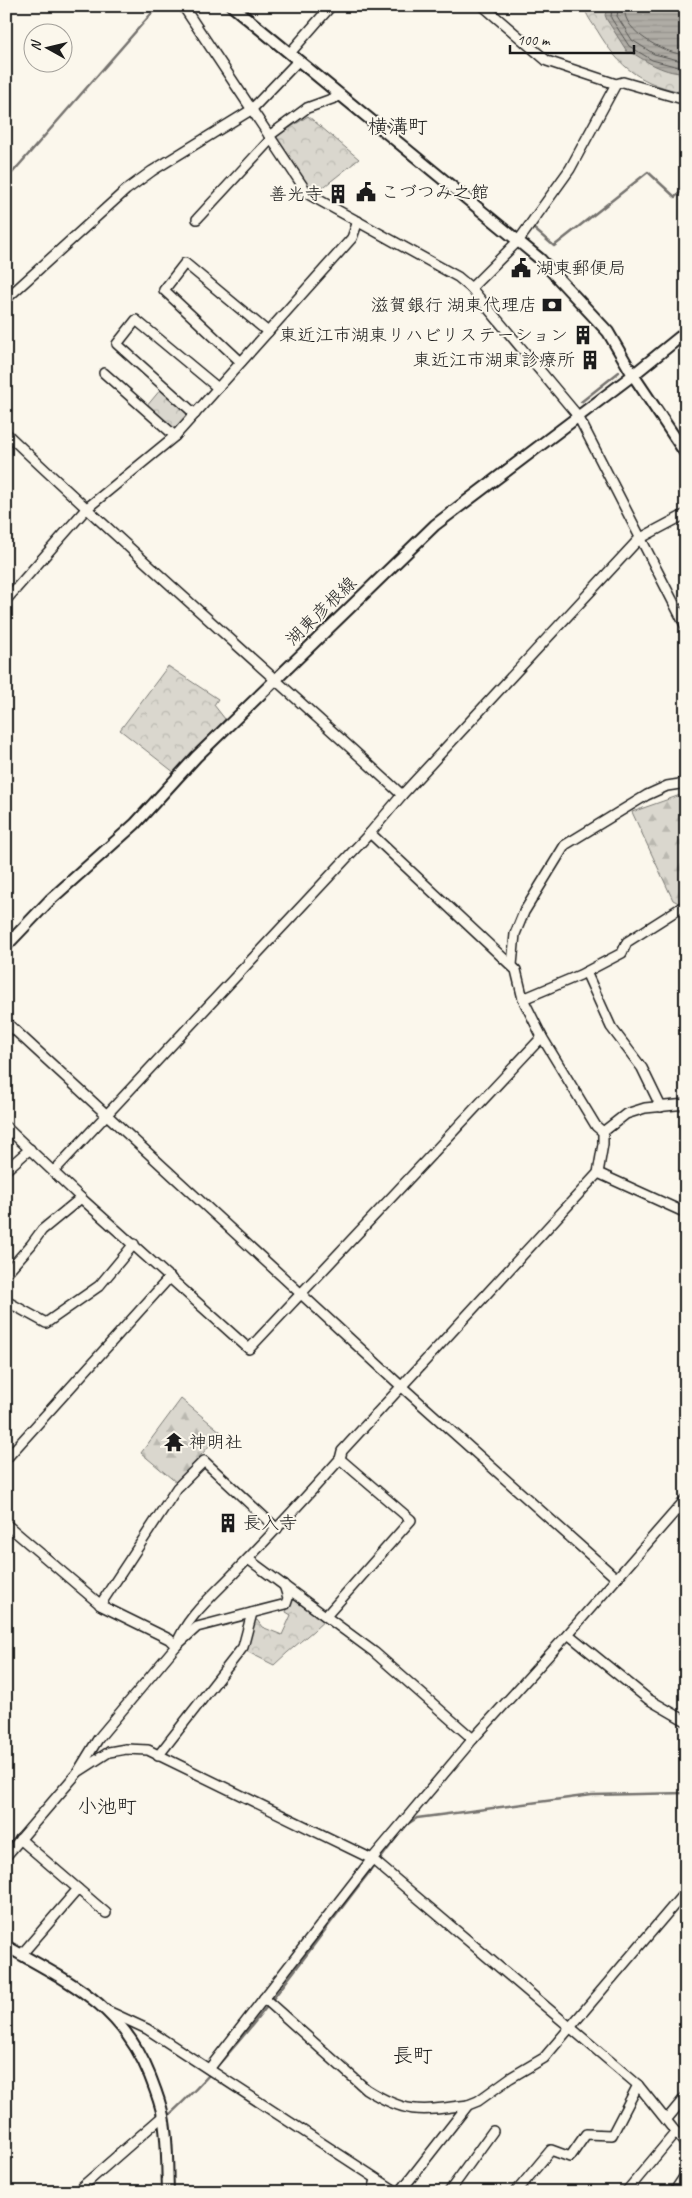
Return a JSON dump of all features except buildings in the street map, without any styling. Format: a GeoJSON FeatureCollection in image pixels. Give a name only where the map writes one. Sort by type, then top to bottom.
{"type":"FeatureCollection","features":[{"type":"Feature","properties":{"kind":"main road"},"geometry":{"type":"LineString","coordinates":[[232,6],[540,259],[608,332],[633,375],[686,454]]}},
{"type":"Feature","properties":{"kind":"main road","name":"湖東彦根線"},"geometry":{"type":"LineString","coordinates":[[6,946],[50,900],[135,824],[196,757],[275,678],[435,524],[633,375],[686,332]]}},
{"type":"Feature","properties":{"kind":"main road"},"geometry":{"type":"LineString","coordinates":[[6,1946],[68,1981],[108,2010],[136,2044],[159,2098],[163,2116],[168,2192]]}},
{"type":"Feature","properties":{"kind":"street"},"geometry":{"type":"LineString","coordinates":[[183,6],[308,194],[458,277],[471,288],[578,416],[639,539],[686,627]]}},
{"type":"Feature","properties":{"kind":"street"},"geometry":{"type":"LineString","coordinates":[[290,53],[332,6]]}},
{"type":"Feature","properties":{"kind":"street"},"geometry":{"type":"LineString","coordinates":[[483,6],[547,61],[616,84],[623,82],[686,100]]}},
{"type":"Feature","properties":{"kind":"street"},"geometry":{"type":"LineString","coordinates":[[6,299],[126,190],[160,166],[251,110],[298,61]]}},
{"type":"Feature","properties":{"kind":"street"},"geometry":{"type":"LineString","coordinates":[[471,288],[519,240],[570,169],[616,84]]}},
{"type":"Feature","properties":{"kind":"street"},"geometry":{"type":"LineString","coordinates":[[197,219],[270,138],[307,108],[340,96]]}},
{"type":"Feature","properties":{"kind":"street"},"geometry":{"type":"LineString","coordinates":[[6,600],[86,509],[175,436],[352,238],[358,221]]}},
{"type":"Feature","properties":{"kind":"street"},"geometry":{"type":"LineString","coordinates":[[242,362],[164,290],[186,263],[268,332]]}},
{"type":"Feature","properties":{"kind":"street"},"geometry":{"type":"LineString","coordinates":[[194,414],[117,344],[136,320],[218,388]]}},
{"type":"Feature","properties":{"kind":"street"},"geometry":{"type":"LineString","coordinates":[[104,373],[175,436]]}},
{"type":"Feature","properties":{"kind":"street"},"geometry":{"type":"LineString","coordinates":[[6,433],[86,509],[275,678],[402,795]]}},
{"type":"Feature","properties":{"kind":"street"},"geometry":{"type":"LineString","coordinates":[[54,1171],[370,833],[402,795],[639,539],[686,514]]}},
{"type":"Feature","properties":{"kind":"street"},"geometry":{"type":"LineString","coordinates":[[512,964],[515,934],[524,912],[565,846],[647,795],[667,786],[686,783]]}},
{"type":"Feature","properties":{"kind":"street"},"geometry":{"type":"LineString","coordinates":[[176,1646],[180,1632],[277,1529],[340,1459],[342,1451],[598,1173],[603,1132],[596,1126],[542,1037],[523,999],[516,970],[512,964],[370,833]]}},
{"type":"Feature","properties":{"kind":"street"},"geometry":{"type":"LineString","coordinates":[[523,999],[586,972],[622,953],[627,942],[682,907],[686,909]]}},
{"type":"Feature","properties":{"kind":"street"},"geometry":{"type":"LineString","coordinates":[[586,972],[611,1027],[642,1068],[661,1107]]}},
{"type":"Feature","properties":{"kind":"street"},"geometry":{"type":"LineString","coordinates":[[6,1022],[401,1386],[616,1578]]}},
{"type":"Feature","properties":{"kind":"street"},"geometry":{"type":"LineString","coordinates":[[6,1127],[81,1198],[249,1349],[542,1037]]}},
{"type":"Feature","properties":{"kind":"street"},"geometry":{"type":"LineString","coordinates":[[603,1132],[626,1114],[645,1108],[686,1104]]}},
{"type":"Feature","properties":{"kind":"street"},"geometry":{"type":"LineString","coordinates":[[6,1170],[30,1149]]}},
{"type":"Feature","properties":{"kind":"street"},"geometry":{"type":"LineString","coordinates":[[598,1173],[686,1213]]}},
{"type":"Feature","properties":{"kind":"street"},"geometry":{"type":"LineString","coordinates":[[7,1271],[31,1246],[42,1230],[81,1198]]}},
{"type":"Feature","properties":{"kind":"street"},"geometry":{"type":"LineString","coordinates":[[6,1301],[46,1323],[99,1286],[134,1244]]}},
{"type":"Feature","properties":{"kind":"street"},"geometry":{"type":"LineString","coordinates":[[6,1459],[170,1278]]}},
{"type":"Feature","properties":{"kind":"street"},"geometry":{"type":"LineString","coordinates":[[326,1616],[410,1520],[340,1459]]}},
{"type":"Feature","properties":{"kind":"street"},"geometry":{"type":"LineString","coordinates":[[100,1605],[177,1488],[204,1461],[277,1529]]}},
{"type":"Feature","properties":{"kind":"street"},"geometry":{"type":"LineString","coordinates":[[209,2069],[372,1859],[473,1739],[686,1499]]}},
{"type":"Feature","properties":{"kind":"street"},"geometry":{"type":"LineString","coordinates":[[6,1524],[100,1605],[169,1639],[176,1646]]}},
{"type":"Feature","properties":{"kind":"street"},"geometry":{"type":"LineString","coordinates":[[248,1558],[374,1652],[473,1739]]}},
{"type":"Feature","properties":{"kind":"street"},"geometry":{"type":"LineString","coordinates":[[6,1856],[78,1772],[98,1739],[176,1646],[198,1627],[286,1604],[288,1598],[284,1585]]}},
{"type":"Feature","properties":{"kind":"street"},"geometry":{"type":"LineString","coordinates":[[158,1756],[242,1647],[252,1613]]}},
{"type":"Feature","properties":{"kind":"street"},"geometry":{"type":"LineString","coordinates":[[568,1634],[648,1699],[686,1721]]}},
{"type":"Feature","properties":{"kind":"street"},"geometry":{"type":"LineString","coordinates":[[78,1772],[109,1752],[148,1750],[372,1859],[638,2084],[686,2145]]}},
{"type":"Feature","properties":{"kind":"street"},"geometry":{"type":"LineString","coordinates":[[20,1839],[106,1913]]}},
{"type":"Feature","properties":{"kind":"street"},"geometry":{"type":"LineString","coordinates":[[21,1954],[78,1889]]}},
{"type":"Feature","properties":{"kind":"street"},"geometry":{"type":"LineString","coordinates":[[264,1998],[366,2089],[383,2100],[421,2111],[468,2105],[478,2102],[510,2078],[544,2058],[570,2025],[686,1891]]}},
{"type":"Feature","properties":{"kind":"street"},"geometry":{"type":"LineString","coordinates":[[108,2010],[147,2029],[398,2192],[468,2105]]}},
{"type":"Feature","properties":{"kind":"street"},"geometry":{"type":"LineString","coordinates":[[516,2192],[551,2150],[570,2157],[586,2134],[612,2135],[638,2084]]}},
{"type":"Feature","properties":{"kind":"street"},"geometry":{"type":"LineString","coordinates":[[667,2119],[686,2096]]}},
{"type":"Feature","properties":{"kind":"street"},"geometry":{"type":"LineString","coordinates":[[76,2192],[163,2116]]}},
{"type":"Feature","properties":{"kind":"street"},"geometry":{"type":"LineString","coordinates":[[449,2192],[493,2131]]}},
{"type":"Feature","properties":{"kind":"street"},"geometry":{"type":"LineString","coordinates":[[626,2192],[676,2132]]}},
{"type":"Feature","properties":{"kind":"street"},"geometry":{"type":"LineString","coordinates":[[674,2192],[686,2174]]}},
{"type":"Feature","properties":{"kind":"street"},"geometry":{"type":"LineString","coordinates":[[373,2192],[376,2179]]}},
{"type":"Feature","properties":{"kind":"green space"},"geometry":{"type":"Polygon","coordinates":[[[584,6],[686,6],[686,93],[656,85],[633,73],[623,65],[589,19],[584,6]]]}},
{"type":"Feature","properties":{"kind":"green space"},"geometry":{"type":"Polygon","coordinates":[[[308,116],[359,159],[316,193],[302,179],[276,137],[308,116]]]}},
{"type":"Feature","properties":{"kind":"green space"},"geometry":{"type":"Polygon","coordinates":[[[161,389],[187,412],[187,417],[173,430],[146,407],[161,389]]]}},
{"type":"Feature","properties":{"kind":"green space"},"geometry":{"type":"Polygon","coordinates":[[[168,666],[218,699],[214,705],[225,719],[175,773],[120,730],[168,666]]]}},
{"type":"Feature","properties":{"kind":"green space"},"geometry":{"type":"Polygon","coordinates":[[[686,793],[686,907],[673,900],[632,812],[686,793]]]}},
{"type":"Feature","properties":{"kind":"green space"},"geometry":{"type":"Polygon","coordinates":[[[181,1399],[221,1432],[177,1483],[141,1453],[181,1399]]]}},
{"type":"Feature","properties":{"kind":"green space"},"geometry":{"type":"Polygon","coordinates":[[[299,1598],[327,1618],[274,1665],[244,1650],[252,1622],[257,1620],[262,1627],[282,1635],[291,1615],[286,1612],[290,1602],[299,1598]]]}},
{"type":"Feature","properties":{"kind":"water"},"geometry":{"type":"Polygon","coordinates":[[[608,6],[686,6],[686,73],[671,72],[631,52],[628,53],[607,20],[605,15],[608,6]]]}},
{"type":"Feature","properties":{"kind":"waterway"},"geometry":{"type":"LineString","coordinates":[[6,180],[158,6]]}},
{"type":"Feature","properties":{"kind":"waterway"},"geometry":{"type":"LineString","coordinates":[[532,229],[554,246],[648,172],[675,197],[686,187]]}},
{"type":"Feature","properties":{"kind":"waterway"},"geometry":{"type":"LineString","coordinates":[[581,402],[619,372]]}},
{"type":"Feature","properties":{"kind":"waterway"},"geometry":{"type":"LineString","coordinates":[[406,1825],[417,1818],[592,1795],[686,1793]]}},
{"type":"Feature","properties":{"kind":"waterway"},"geometry":{"type":"LineString","coordinates":[[379,1861],[401,1831]]}},
{"type":"Feature","properties":{"kind":"waterway"},"geometry":{"type":"LineString","coordinates":[[167,2117],[224,2058],[250,2027],[375,1865]]}},
{"type":"Feature","properties":{"kind":"waterway"},"geometry":{"type":"LineString","coordinates":[[84,2192],[105,2172]]}},
{"type":"Feature","properties":{"kind":"place","name":"こづつみ之館"},"geometry":{"type":"Point","coordinates":[366,192]}},
{"type":"Feature","properties":{"kind":"place","name":"善光寺"},"geometry":{"type":"Point","coordinates":[338,194]}},
{"type":"Feature","properties":{"kind":"place","name":"湖東郵便局"},"geometry":{"type":"Point","coordinates":[521,268]}},
{"type":"Feature","properties":{"kind":"place","name":"滋賀銀行 湖東代理店"},"geometry":{"type":"Point","coordinates":[552,305]}},
{"type":"Feature","properties":{"kind":"place","name":"東近江市湖東リハビリステーション"},"geometry":{"type":"Point","coordinates":[583,335]}},
{"type":"Feature","properties":{"kind":"place","name":"東近江市湖東診療所"},"geometry":{"type":"Point","coordinates":[590,360]}},
{"type":"Feature","properties":{"kind":"place","name":"神明社"},"geometry":{"type":"Point","coordinates":[174,1442]}},
{"type":"Feature","properties":{"kind":"place","name":"長入寺"},"geometry":{"type":"Point","coordinates":[228,1523]}},
{"type":"Feature","properties":{"kind":"district","name":"横溝町"},"geometry":{"type":"Point","coordinates":[398,126]}},
{"type":"Feature","properties":{"kind":"district","name":"小池町"},"geometry":{"type":"Point","coordinates":[107,1806]}},
{"type":"Feature","properties":{"kind":"district","name":"長町"},"geometry":{"type":"Point","coordinates":[413,2055]}}]}
